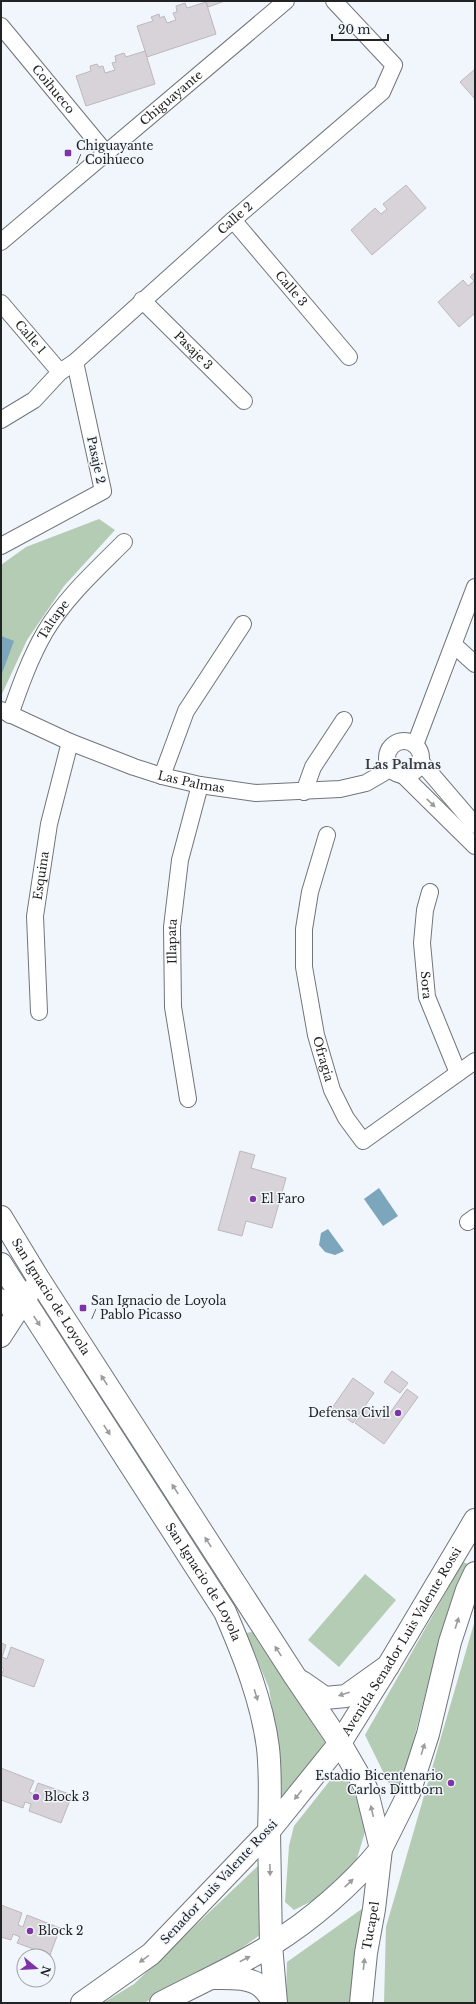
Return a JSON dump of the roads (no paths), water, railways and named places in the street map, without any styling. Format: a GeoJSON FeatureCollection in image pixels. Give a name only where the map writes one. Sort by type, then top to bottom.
{"type":"FeatureCollection","features":[{"type":"Feature","properties":{"kind":"main road","name":"San Ignacio de Loyola"},"geometry":{"type":"LineString","coordinates":[[1,1217],[38,1278],[294,1675],[340,1743],[366,1788],[381,1849]]}},
{"type":"Feature","properties":{"kind":"main road","name":"San Ignacio de Loyola"},"geometry":{"type":"LineString","coordinates":[[1,1264],[19,1309],[225,1612],[244,1655],[260,1707],[268,1748],[270,1791],[269,1831],[271,1945]]}},
{"type":"Feature","properties":{"kind":"main road","name":"Avenida Senador Luis Valente Rossi"},"geometry":{"type":"LineString","coordinates":[[340,1743],[475,1520]]}},
{"type":"Feature","properties":{"kind":"main road"},"geometry":{"type":"LineString","coordinates":[[161,2003],[271,1945],[303,1923],[346,1886],[381,1849],[409,1793],[428,1734],[450,1642],[475,1573]]}},
{"type":"Feature","properties":{"kind":"main road"},"geometry":{"type":"LineString","coordinates":[[294,1675],[325,1698],[346,1696],[388,1666]]}},
{"type":"Feature","properties":{"kind":"main road","name":"Senador Luis Valente Rossi"},"geometry":{"type":"LineString","coordinates":[[82,2003],[151,1954],[269,1831],[340,1743]]}},
{"type":"Feature","properties":{"kind":"main road","name":"Tucapel"},"geometry":{"type":"LineString","coordinates":[[360,2003],[381,1849]]}},
{"type":"Feature","properties":{"kind":"main road"},"geometry":{"type":"LineString","coordinates":[[271,1945],[275,2003]]}},
{"type":"Feature","properties":{"kind":"main road"},"geometry":{"type":"LineString","coordinates":[[210,1978],[235,1978],[247,1981],[262,1987],[275,2003]]}},
{"type":"Feature","properties":{"kind":"street","name":"Chiguayante"},"geometry":{"type":"LineString","coordinates":[[1,242],[286,1]]}},
{"type":"Feature","properties":{"kind":"street","name":"Calle 2"},"geometry":{"type":"LineString","coordinates":[[1,420],[34,400],[60,372],[75,362],[142,300],[382,92],[394,65],[334,1]]}},
{"type":"Feature","properties":{"kind":"street","name":"Coihueco"},"geometry":{"type":"LineString","coordinates":[[1,26],[106,153]]}},
{"type":"Feature","properties":{"kind":"street","name":"Calle 3"},"geometry":{"type":"LineString","coordinates":[[233,220],[349,357]]}},
{"type":"Feature","properties":{"kind":"street","name":"Pasaje 3"},"geometry":{"type":"LineString","coordinates":[[142,300],[244,401]]}},
{"type":"Feature","properties":{"kind":"street","name":"Calle 1"},"geometry":{"type":"LineString","coordinates":[[1,303],[60,372]]}},
{"type":"Feature","properties":{"kind":"street","name":"Pasaje 2"},"geometry":{"type":"LineString","coordinates":[[1,546],[103,491],[75,362]]}},
{"type":"Feature","properties":{"kind":"street","name":"Taltape"},"geometry":{"type":"LineString","coordinates":[[6,712],[27,667],[46,632],[64,605],[86,580],[124,542]]}},
{"type":"Feature","properties":{"kind":"street"},"geometry":{"type":"LineString","coordinates":[[415,745],[475,587]]}},
{"type":"Feature","properties":{"kind":"street"},"geometry":{"type":"LineString","coordinates":[[162,776],[186,711],[243,624]]}},
{"type":"Feature","properties":{"kind":"street"},"geometry":{"type":"LineString","coordinates":[[454,645],[475,664]]}},
{"type":"Feature","properties":{"kind":"street","name":"Las Palmas"},"geometry":{"type":"LineString","coordinates":[[6,712],[70,742],[162,776],[200,785],[256,793],[304,792],[340,789],[366,783],[397,773],[415,772],[421,762]]}},
{"type":"Feature","properties":{"kind":"street"},"geometry":{"type":"LineString","coordinates":[[304,792],[313,767],[344,720]]}},
{"type":"Feature","properties":{"kind":"street"},"geometry":{"type":"LineString","coordinates":[[475,825],[421,762],[420,753],[415,745],[403,741],[392,746],[386,757],[397,773],[475,846]]}},
{"type":"Feature","properties":{"kind":"street","name":"Esquina"},"geometry":{"type":"LineString","coordinates":[[39,1012],[35,916],[49,824],[70,742]]}},
{"type":"Feature","properties":{"kind":"street","name":"Illapata"},"geometry":{"type":"LineString","coordinates":[[188,1099],[173,1008],[172,927],[180,860],[200,785]]}},
{"type":"Feature","properties":{"kind":"street","name":"Ofragia"},"geometry":{"type":"LineString","coordinates":[[327,835],[308,907],[304,929],[304,967],[316,1035],[332,1090],[346,1118],[362,1141],[475,1061]]}},
{"type":"Feature","properties":{"kind":"street","name":"Sora"},"geometry":{"type":"LineString","coordinates":[[430,892],[425,910],[422,943],[427,997],[458,1074]]}},
{"type":"Feature","properties":{"kind":"street"},"geometry":{"type":"LineString","coordinates":[[1,1338],[38,1278]]}},
{"type":"Feature","properties":{"kind":"street","name":"San Ignacio de Loyola"},"geometry":{"type":"LineString","coordinates":[[1,1297],[19,1309]]}},
{"type":"Feature","properties":{"kind":"water"},"geometry":{"type":"Polygon","coordinates":[[[1,636],[14,641],[1,676],[1,636]]]}},
{"type":"Feature","properties":{"kind":"water"},"geometry":{"type":"Polygon","coordinates":[[[379,1188],[398,1216],[383,1226],[364,1199],[379,1188]]]}},
{"type":"Feature","properties":{"kind":"water"},"geometry":{"type":"Polygon","coordinates":[[[328,1229],[344,1251],[335,1255],[325,1252],[319,1245],[321,1233],[328,1229]]]}},
{"type":"Feature","properties":{"kind":"place","name":"Chiguayante / Coihueco"},"geometry":{"type":"Point","coordinates":[68,153]}},
{"type":"Feature","properties":{"kind":"place","name":"El Faro"},"geometry":{"type":"Point","coordinates":[253,1199]}},
{"type":"Feature","properties":{"kind":"place","name":"San Ignacio de Loyola / Pablo Picasso"},"geometry":{"type":"Point","coordinates":[83,1308]}},
{"type":"Feature","properties":{"kind":"place","name":"Defensa Civil"},"geometry":{"type":"Point","coordinates":[398,1413]}},
{"type":"Feature","properties":{"kind":"place","name":"Estadio Bicentenario Carlos Dittborn"},"geometry":{"type":"Point","coordinates":[451,1783]}},
{"type":"Feature","properties":{"kind":"place","name":"Block 3"},"geometry":{"type":"Point","coordinates":[36,1797]}},
{"type":"Feature","properties":{"kind":"place","name":"Block 2"},"geometry":{"type":"Point","coordinates":[30,1931]}},
{"type":"Feature","properties":{"kind":"district","name":"Las Palmas"},"geometry":{"type":"Point","coordinates":[403,764]}}]}
